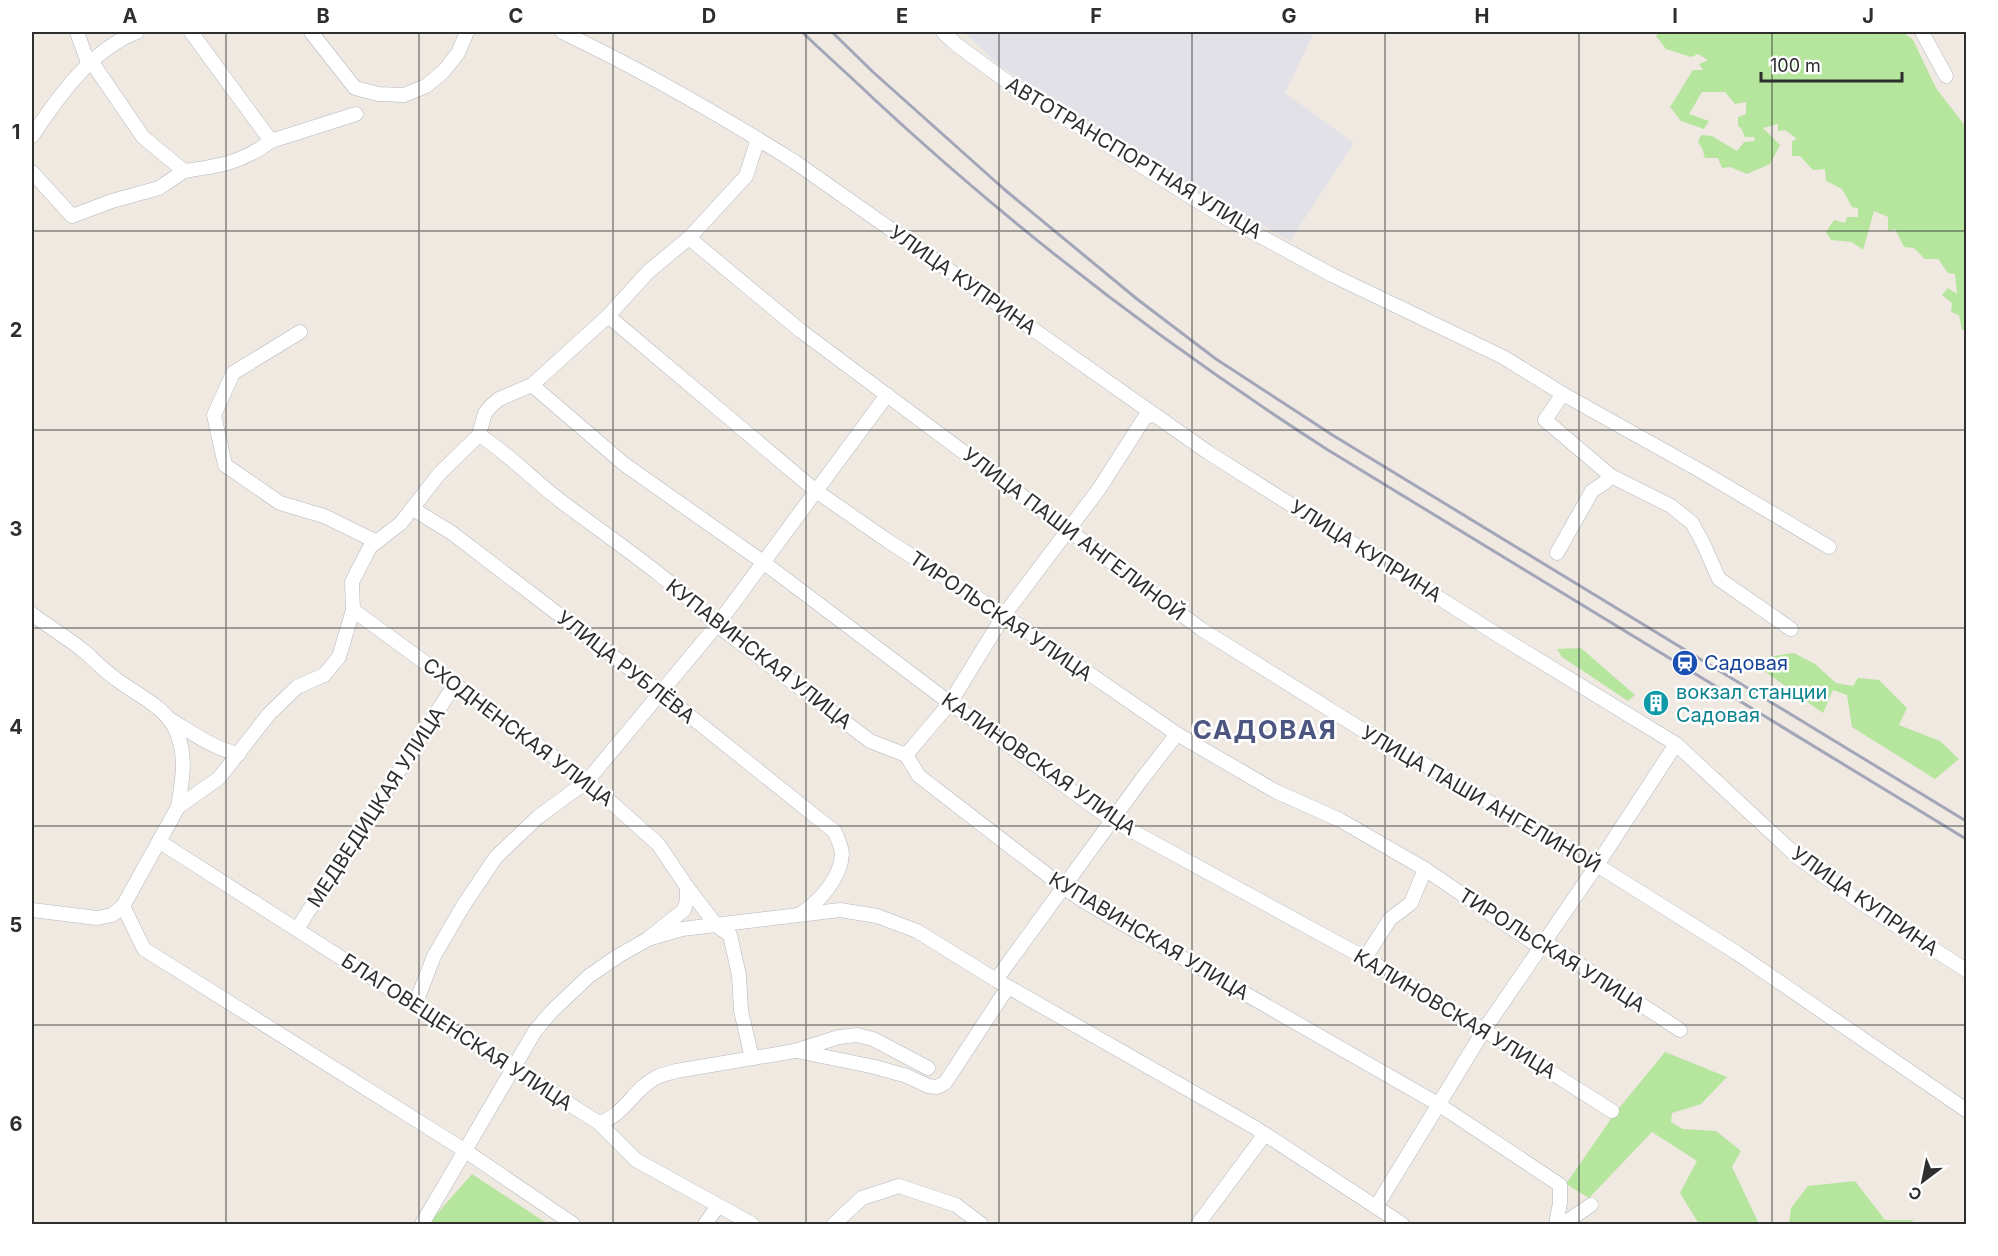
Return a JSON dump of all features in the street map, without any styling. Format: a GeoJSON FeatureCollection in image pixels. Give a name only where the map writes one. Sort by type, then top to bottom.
{"type":"FeatureCollection","features":[{"type":"Feature","properties":{"kind":"street"},"geometry":{"type":"LineString","coordinates":[[77,32],[90,62],[143,137],[184,171]]}},
{"type":"Feature","properties":{"kind":"street"},"geometry":{"type":"LineString","coordinates":[[32,136],[90,62],[106,47],[137,32]]}},
{"type":"Feature","properties":{"kind":"street"},"geometry":{"type":"LineString","coordinates":[[192,32],[271,141]]}},
{"type":"Feature","properties":{"kind":"street"},"geometry":{"type":"LineString","coordinates":[[311,32],[355,88],[378,94],[404,95],[426,86],[444,71],[458,52],[467,32]]}},
{"type":"Feature","properties":{"kind":"street","name":"УЛИЦА КУПРИНА"},"geometry":{"type":"LineString","coordinates":[[562,32],[606,53],[758,139],[1209,453],[1676,744],[1800,860],[1863,904],[1966,970]]}},
{"type":"Feature","properties":{"kind":"street","name":"АВТОТРАНСПОРТНАЯ УЛИЦА"},"geometry":{"type":"LineString","coordinates":[[943,32],[957,45],[1014,86],[1212,210],[1332,275],[1503,357],[1829,547]]}},
{"type":"Feature","properties":{"kind":"street"},"geometry":{"type":"LineString","coordinates":[[1922,32],[1946,76]]}},
{"type":"Feature","properties":{"kind":"street"},"geometry":{"type":"LineString","coordinates":[[32,172],[72,216],[112,201],[159,188],[184,171],[227,165],[254,153],[271,141],[356,114]]}},
{"type":"Feature","properties":{"kind":"street"},"geometry":{"type":"LineString","coordinates":[[178,807],[219,778],[269,714],[297,687],[324,675],[339,657],[353,610],[352,582],[370,547],[401,523],[439,474],[479,435],[485,413],[491,406],[499,399],[532,385],[608,316],[649,271],[689,238],[746,176],[758,139]]}},
{"type":"Feature","properties":{"kind":"street","name":"УЛИЦА ПАШИ АНГЕЛИНОЙ"},"geometry":{"type":"LineString","coordinates":[[689,238],[801,331],[1201,629],[1393,749],[1413,758],[1597,865],[1737,953],[1966,1110]]}},
{"type":"Feature","properties":{"kind":"street","name":"ТИРОЛЬСКАЯ УЛИЦА"},"geometry":{"type":"LineString","coordinates":[[608,316],[816,490],[888,541],[1004,615],[1177,735],[1275,791],[1340,819],[1425,869],[1532,942],[1545,942],[1680,1030]]}},
{"type":"Feature","properties":{"kind":"street"},"geometry":{"type":"LineString","coordinates":[[300,332],[233,373],[214,415],[225,465],[280,503],[324,516],[377,542]]}},
{"type":"Feature","properties":{"kind":"street","name":"КАЛИНОВСКАЯ УЛИЦА"},"geometry":{"type":"LineString","coordinates":[[532,385],[624,464],[763,562],[950,703],[1113,820],[1365,958],[1484,1030],[1612,1112]]}},
{"type":"Feature","properties":{"kind":"street"},"geometry":{"type":"LineString","coordinates":[[1563,394],[1545,420],[1611,476],[1671,506],[1692,523],[1704,543],[1719,579],[1791,629]]}},
{"type":"Feature","properties":{"kind":"street"},"geometry":{"type":"LineString","coordinates":[[415,1005],[434,956],[463,906],[496,857],[538,817],[587,781],[717,625],[886,395]]}},
{"type":"Feature","properties":{"kind":"street"},"geometry":{"type":"LineString","coordinates":[[906,754],[950,703],[1004,615],[1099,489],[1145,417],[1155,415]]}},
{"type":"Feature","properties":{"kind":"street","name":"КУПАВИНСКАЯ УЛИЦА"},"geometry":{"type":"LineString","coordinates":[[479,435],[498,448],[558,499],[696,604],[717,625],[870,741],[906,754],[919,776],[1063,887],[1177,956],[1438,1104],[1560,1185],[1560,1203],[1556,1224]]}},
{"type":"Feature","properties":{"kind":"street"},"geometry":{"type":"LineString","coordinates":[[1557,553],[1592,491],[1611,476]]}},
{"type":"Feature","properties":{"kind":"street","name":"УЛИЦА РУБЛЁВА"},"geometry":{"type":"LineString","coordinates":[[412,509],[452,533],[660,692],[835,832],[842,853],[837,872],[812,907],[794,916]]}},
{"type":"Feature","properties":{"kind":"street","name":"СХОДНЕНСКАЯ УЛИЦА"},"geometry":{"type":"LineString","coordinates":[[353,610],[587,781],[658,844],[717,926],[730,935],[739,975],[741,1011],[752,1058]]}},
{"type":"Feature","properties":{"kind":"street"},"geometry":{"type":"LineString","coordinates":[[32,614],[83,650],[117,680],[160,709],[170,719],[226,751],[239,754]]}},
{"type":"Feature","properties":{"kind":"street","name":"МЕДВЕДИЦКАЯ УЛИЦА"},"geometry":{"type":"LineString","coordinates":[[297,929],[455,684]]}},
{"type":"Feature","properties":{"kind":"street"},"geometry":{"type":"LineString","coordinates":[[32,910],[97,918],[112,915],[123,906],[178,807],[183,774],[183,753],[170,719]]}},
{"type":"Feature","properties":{"kind":"street"},"geometry":{"type":"LineString","coordinates":[[599,1123],[609,1120],[620,1112],[657,1077],[676,1071],[795,1051],[822,1048],[907,1076],[928,1086],[937,1087],[945,1083],[1002,983],[1063,887],[1177,735]]}},
{"type":"Feature","properties":{"kind":"street"},"geometry":{"type":"LineString","coordinates":[[183,753],[202,738]]}},
{"type":"Feature","properties":{"kind":"street"},"geometry":{"type":"LineString","coordinates":[[1376,1207],[1484,1030],[1597,865],[1676,744]]}},
{"type":"Feature","properties":{"kind":"street","name":"БЛАГОВЕЩЕНСКАЯ УЛИЦА"},"geometry":{"type":"LineString","coordinates":[[160,842],[599,1123],[636,1160],[752,1224]]}},
{"type":"Feature","properties":{"kind":"street"},"geometry":{"type":"LineString","coordinates":[[1365,958],[1390,919],[1411,903],[1425,869]]}},
{"type":"Feature","properties":{"kind":"street"},"geometry":{"type":"LineString","coordinates":[[422,1224],[535,1031],[571,992],[618,956],[648,939],[684,910],[687,887]]}},
{"type":"Feature","properties":{"kind":"street"},"geometry":{"type":"LineString","coordinates":[[123,906],[144,949],[464,1150],[573,1224]]}},
{"type":"Feature","properties":{"kind":"street"},"geometry":{"type":"LineString","coordinates":[[648,939],[682,929],[840,910],[878,916],[917,931],[1002,983],[1265,1134],[1402,1224]]}},
{"type":"Feature","properties":{"kind":"street"},"geometry":{"type":"LineString","coordinates":[[822,1048],[839,1037],[857,1035],[873,1039],[928,1068]]}},
{"type":"Feature","properties":{"kind":"street"},"geometry":{"type":"LineString","coordinates":[[1198,1224],[1265,1134]]}},
{"type":"Feature","properties":{"kind":"street"},"geometry":{"type":"LineString","coordinates":[[834,1224],[862,1198],[899,1186],[956,1205],[981,1224]]}},
{"type":"Feature","properties":{"kind":"street"},"geometry":{"type":"LineString","coordinates":[[1563,1224],[1591,1205]]}},
{"type":"Feature","properties":{"kind":"street"},"geometry":{"type":"LineString","coordinates":[[705,1224],[718,1206]]}},
{"type":"Feature","properties":{"kind":"shaded area"},"geometry":{"type":"Polygon","coordinates":[[[964,32],[1314,32],[1285,93],[1354,143],[1290,241],[1143,157],[1000,66],[964,32]]]}},
{"type":"Feature","properties":{"kind":"green space"},"geometry":{"type":"Polygon","coordinates":[[[1660,32],[1903,32],[1913,40],[1936,88],[1966,127],[1966,330],[1962,330],[1959,315],[1951,312],[1952,303],[1942,295],[1948,288],[1957,294],[1955,274],[1948,273],[1938,259],[1925,259],[1914,248],[1904,247],[1895,229],[1888,231],[1888,217],[1874,211],[1863,250],[1852,242],[1831,240],[1826,232],[1834,220],[1845,223],[1847,217],[1858,217],[1858,208],[1852,207],[1842,189],[1826,181],[1825,169],[1813,170],[1800,156],[1792,156],[1792,141],[1797,139],[1785,130],[1778,131],[1778,124],[1763,128],[1780,145],[1770,164],[1747,174],[1730,167],[1722,168],[1718,158],[1705,158],[1698,142],[1701,135],[1712,136],[1737,151],[1744,142],[1755,141],[1754,137],[1745,137],[1738,126],[1738,117],[1746,114],[1746,102],[1735,104],[1725,92],[1702,92],[1689,114],[1709,121],[1704,129],[1681,121],[1670,107],[1693,70],[1703,70],[1699,64],[1708,60],[1698,54],[1691,57],[1666,49],[1656,36],[1660,32]]]}},
{"type":"Feature","properties":{"kind":"green space"},"geometry":{"type":"Polygon","coordinates":[[[1581,648],[1635,695],[1628,701],[1562,657],[1557,649],[1581,648]]]}},
{"type":"Feature","properties":{"kind":"green space"},"geometry":{"type":"Polygon","coordinates":[[[1794,653],[1815,664],[1836,683],[1853,686],[1858,678],[1879,680],[1907,708],[1899,725],[1940,741],[1959,759],[1935,779],[1852,727],[1847,695],[1833,690],[1823,713],[1763,670],[1767,657],[1794,653]]]}},
{"type":"Feature","properties":{"kind":"green space"},"geometry":{"type":"Polygon","coordinates":[[[1665,1052],[1727,1077],[1701,1104],[1672,1113],[1671,1122],[1683,1129],[1716,1131],[1741,1151],[1732,1167],[1759,1224],[1699,1224],[1680,1193],[1697,1161],[1652,1132],[1589,1198],[1566,1184],[1615,1113],[1665,1052]]]}},
{"type":"Feature","properties":{"kind":"green space"},"geometry":{"type":"Polygon","coordinates":[[[472,1174],[548,1224],[428,1224],[472,1174]]]}},
{"type":"Feature","properties":{"kind":"green space"},"geometry":{"type":"Polygon","coordinates":[[[1855,1181],[1885,1220],[1913,1220],[1912,1224],[1789,1224],[1791,1208],[1808,1186],[1855,1181]]]}},
{"type":"Feature","properties":{"kind":"railway"},"geometry":{"type":"LineString","coordinates":[[802,32],[928,148],[1038,241],[1151,328],[1268,411],[1328,450],[1966,839]]}},
{"type":"Feature","properties":{"kind":"railway"},"geometry":{"type":"LineString","coordinates":[[832,32],[873,72],[1005,190],[1137,299],[1216,359],[1334,436],[1966,821]]}},
{"type":"Feature","properties":{"kind":"place","name":"Садовая"},"geometry":{"type":"Point","coordinates":[1685,663]}},
{"type":"Feature","properties":{"kind":"place","name":"вокзал станции Садовая"},"geometry":{"type":"Point","coordinates":[1656,703]}},
{"type":"Feature","properties":{"kind":"district","name":"САДОВАЯ"},"geometry":{"type":"Point","coordinates":[1265,729]}}]}
